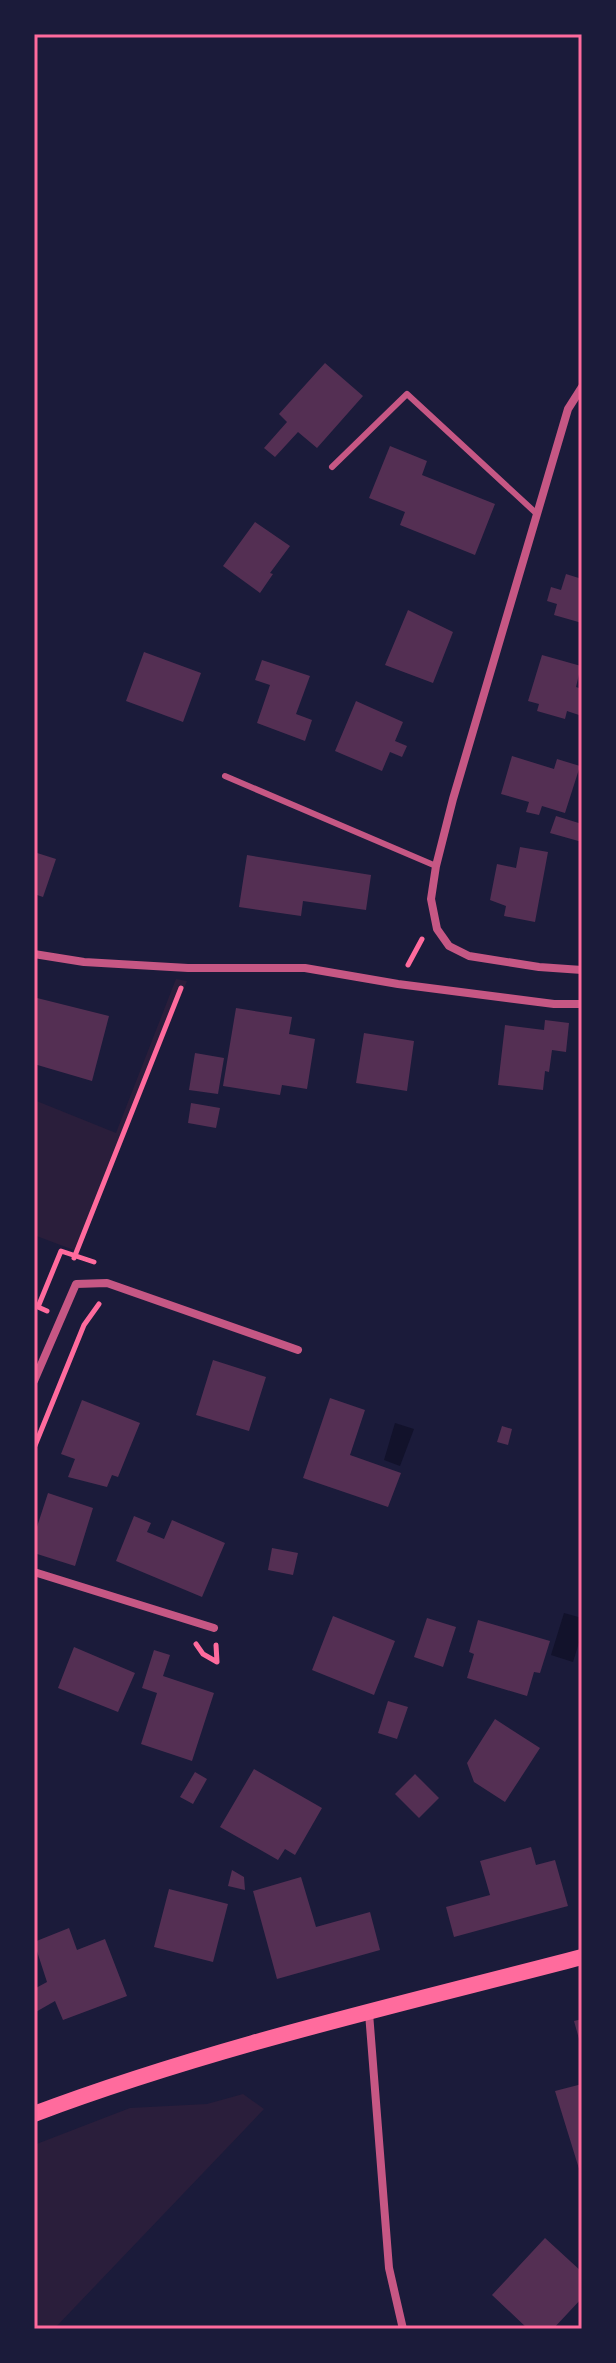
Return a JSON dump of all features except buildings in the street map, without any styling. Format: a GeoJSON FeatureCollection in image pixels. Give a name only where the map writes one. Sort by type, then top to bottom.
{"type":"FeatureCollection","features":[{"type":"Feature","properties":{"kind":"main road"},"geometry":{"type":"LineString","coordinates":[[34,2114],[182,2063],[582,1957]]}},
{"type":"Feature","properties":{"kind":"street"},"geometry":{"type":"LineString","coordinates":[[582,387],[568,409],[537,514],[453,799],[431,899],[437,929],[449,946],[469,956],[582,970]]}},
{"type":"Feature","properties":{"kind":"street"},"geometry":{"type":"LineString","coordinates":[[34,954],[84,962],[188,968],[305,968],[398,984],[554,1004],[582,1004]]}},
{"type":"Feature","properties":{"kind":"street"},"geometry":{"type":"LineString","coordinates":[[34,1381],[76,1284],[107,1283],[298,1350]]}},
{"type":"Feature","properties":{"kind":"street"},"geometry":{"type":"LineString","coordinates":[[34,1572],[214,1628]]}},
{"type":"Feature","properties":{"kind":"street"},"geometry":{"type":"LineString","coordinates":[[369,2013],[389,2268],[403,2329]]}},
{"type":"Feature","properties":{"kind":"lane"},"geometry":{"type":"LineString","coordinates":[[332,467],[407,394],[537,514]]}},
{"type":"Feature","properties":{"kind":"lane"},"geometry":{"type":"LineString","coordinates":[[225,776],[436,866]]}},
{"type":"Feature","properties":{"kind":"path"},"geometry":{"type":"LineString","coordinates":[[398,984],[434,917]]}},
{"type":"Feature","properties":{"kind":"path"},"geometry":{"type":"LineString","coordinates":[[76,1284],[72,1263],[188,968]]}},
{"type":"Feature","properties":{"kind":"path"},"geometry":{"type":"LineString","coordinates":[[34,1448],[84,1325],[99,1304]]}},
{"type":"Feature","properties":{"kind":"shaded area"},"geometry":{"type":"Polygon","coordinates":[[[176,979],[187,981],[79,1252],[34,1235],[34,1100],[116,1133],[176,979]]]}},
{"type":"Feature","properties":{"kind":"shaded area"},"geometry":{"type":"Polygon","coordinates":[[[395,1423],[414,1429],[400,1466],[384,1460],[395,1423]]]}},
{"type":"Feature","properties":{"kind":"shaded area"},"geometry":{"type":"Polygon","coordinates":[[[564,1613],[582,1618],[582,1633],[573,1662],[551,1655],[564,1613]]]}},
{"type":"Feature","properties":{"kind":"shaded area"},"geometry":{"type":"Polygon","coordinates":[[[243,2094],[264,2109],[54,2329],[34,2329],[34,2145],[130,2108],[207,2104],[243,2094]]]}}]}
